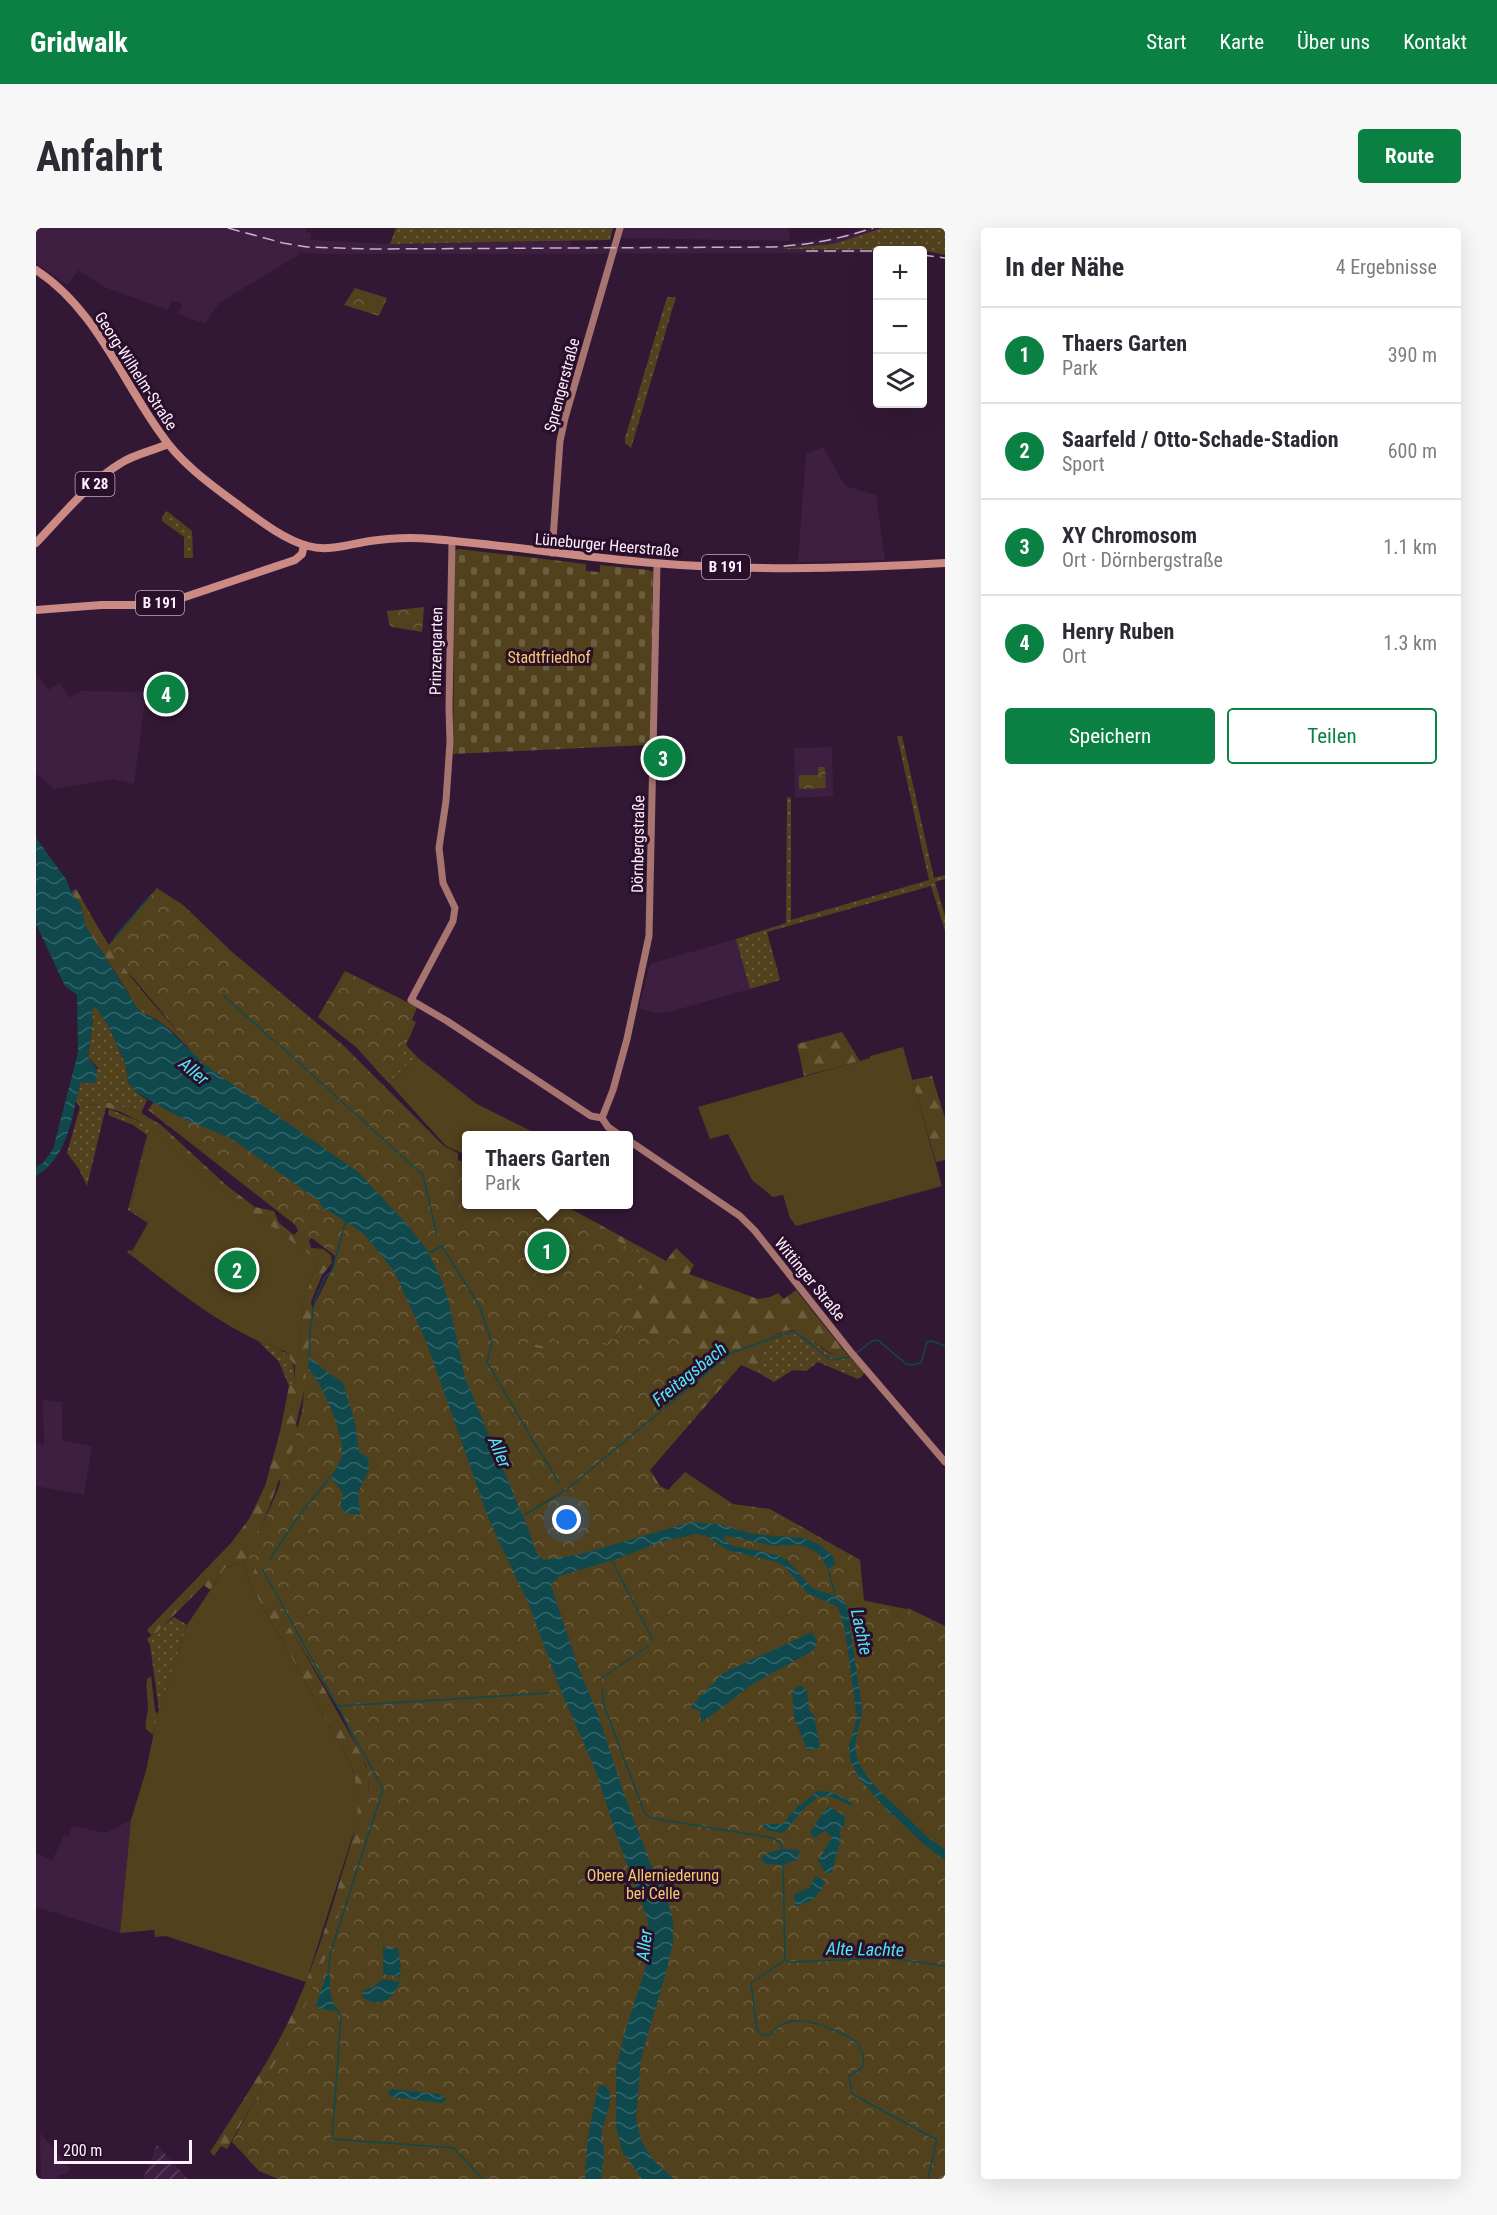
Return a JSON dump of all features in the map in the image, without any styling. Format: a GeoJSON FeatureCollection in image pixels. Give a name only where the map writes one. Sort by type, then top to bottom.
{"type":"FeatureCollection","features":[{"type":"Feature","properties":{"kind":"main road","name":"Sprengerstraße"},"geometry":{"type":"LineString","coordinates":[[552,553],[560,441],[620,228]]}},
{"type":"Feature","properties":{"kind":"main road","name":"Georg-Wilhelm-Straße"},"geometry":{"type":"LineString","coordinates":[[36,270],[58,286],[81,310],[142,408],[168,444],[190,466],[233,501],[285,536],[304,545]]}},
{"type":"Feature","properties":{"kind":"main road","name":"K 28"},"geometry":{"type":"LineString","coordinates":[[36,543],[111,470],[127,460],[168,444]]}},
{"type":"Feature","properties":{"kind":"main road","name":"Lüneburger Heerstraße"},"geometry":{"type":"LineString","coordinates":[[304,545],[327,548],[409,538],[657,564],[795,569],[945,563]]}},
{"type":"Feature","properties":{"kind":"main road","name":"Prinzengarten"},"geometry":{"type":"LineString","coordinates":[[452,541],[449,762],[439,848],[442,883],[455,908],[453,921],[411,1000],[447,1021],[592,1117],[602,1118]]}},
{"type":"Feature","properties":{"kind":"main road","name":"B 191"},"geometry":{"type":"LineString","coordinates":[[36,610],[177,600],[295,560],[302,554],[304,545]]}},
{"type":"Feature","properties":{"kind":"main road","name":"Dörnbergstraße"},"geometry":{"type":"LineString","coordinates":[[602,1118],[616,1077],[645,962],[650,914],[657,564]]}},
{"type":"Feature","properties":{"kind":"main road"},"geometry":{"type":"LineString","coordinates":[[602,1118],[614,1131]]}},
{"type":"Feature","properties":{"kind":"main road","name":"Wittinger Straße"},"geometry":{"type":"LineString","coordinates":[[633,1143],[740,1216],[856,1359],[945,1462]]}},
{"type":"Feature","properties":{"kind":"shaded area"},"geometry":{"type":"Polygon","coordinates":[[[36,228],[306,228],[305,232],[312,233],[310,240],[390,244],[571,241],[571,246],[774,246],[831,238],[867,228],[883,228],[833,244],[792,249],[873,250],[873,253],[319,254],[298,252],[300,254],[219,303],[205,324],[178,314],[182,304],[172,301],[168,310],[104,287],[79,270],[67,285],[36,263],[36,228]]]}},
{"type":"Feature","properties":{"kind":"shaded area"},"geometry":{"type":"Polygon","coordinates":[[[623,228],[788,228],[791,241],[620,238],[623,228]]]}},
{"type":"Feature","properties":{"kind":"shaded area"},"geometry":{"type":"Polygon","coordinates":[[[823,447],[845,486],[876,495],[885,560],[798,562],[806,454],[823,447]]]}},
{"type":"Feature","properties":{"kind":"shaded area"},"geometry":{"type":"Polygon","coordinates":[[[36,674],[48,690],[60,683],[69,698],[80,691],[146,692],[134,784],[112,779],[54,789],[36,773],[36,674]]]}},
{"type":"Feature","properties":{"kind":"shaded area"},"geometry":{"type":"Polygon","coordinates":[[[832,747],[833,796],[795,798],[794,748],[832,747]]]}},
{"type":"Feature","properties":{"kind":"shaded area"},"geometry":{"type":"Polygon","coordinates":[[[736,939],[750,989],[669,1012],[657,1013],[639,1008],[650,964],[736,939]]]}},
{"type":"Feature","properties":{"kind":"shaded area"},"geometry":{"type":"Polygon","coordinates":[[[43,1400],[62,1402],[62,1441],[92,1446],[84,1495],[36,1486],[36,1443],[44,1445],[43,1400]]]}},
{"type":"Feature","properties":{"kind":"shaded area"},"geometry":{"type":"Polygon","coordinates":[[[131,1820],[120,1933],[36,1907],[36,1853],[52,1861],[64,1835],[68,1836],[73,1826],[106,1833],[131,1820]]]}},
{"type":"Feature","properties":{"kind":"shaded area"},"geometry":{"type":"Polygon","coordinates":[[[40,2133],[70,2169],[66,2174],[59,2175],[59,2179],[41,2179],[40,2133]]]}},
{"type":"Feature","properties":{"kind":"shaded area"},"geometry":{"type":"Polygon","coordinates":[[[157,2145],[187,2178],[187,2179],[143,2179],[157,2145]]]}},
{"type":"Feature","properties":{"kind":"green space"},"geometry":{"type":"Polygon","coordinates":[[[396,228],[613,228],[610,240],[390,244],[396,228]]]}},
{"type":"Feature","properties":{"kind":"green space"},"geometry":{"type":"Polygon","coordinates":[[[883,228],[945,228],[945,255],[927,251],[927,246],[873,246],[873,250],[779,249],[833,244],[883,228]]]}},
{"type":"Feature","properties":{"kind":"green space"},"geometry":{"type":"Polygon","coordinates":[[[355,288],[387,298],[379,316],[344,305],[355,288]]]}},
{"type":"Feature","properties":{"kind":"green space"},"geometry":{"type":"Polygon","coordinates":[[[667,297],[676,297],[631,448],[625,443],[625,438],[667,297]]]}},
{"type":"Feature","properties":{"kind":"green space"},"geometry":{"type":"Polygon","coordinates":[[[167,511],[192,531],[193,558],[184,558],[184,537],[162,521],[167,511]]]}},
{"type":"Feature","properties":{"kind":"green space","name":"Stadtfriedhof"},"geometry":{"type":"Polygon","coordinates":[[[458,549],[586,564],[586,571],[600,572],[600,565],[653,572],[650,742],[646,745],[453,754],[455,551],[458,549]]]}},
{"type":"Feature","properties":{"kind":"green space"},"geometry":{"type":"Polygon","coordinates":[[[424,607],[422,632],[392,627],[389,624],[387,611],[424,607]]]}},
{"type":"Feature","properties":{"kind":"green space"},"geometry":{"type":"Polygon","coordinates":[[[897,736],[902,736],[934,878],[945,875],[945,879],[935,882],[945,916],[945,931],[931,886],[767,932],[780,980],[750,989],[736,939],[786,923],[787,797],[791,798],[791,920],[929,880],[897,736]]]}},
{"type":"Feature","properties":{"kind":"green space"},"geometry":{"type":"Polygon","coordinates":[[[818,767],[825,767],[826,788],[799,789],[799,775],[818,775],[818,767]]]}},
{"type":"Feature","properties":{"kind":"green space","name":"Obere Allerniederung bei Celle"},"geometry":{"type":"Polygon","coordinates":[[[157,888],[183,905],[231,951],[343,1045],[444,1146],[458,1153],[458,1160],[462,1162],[462,1209],[542,1209],[556,1215],[560,1209],[652,1260],[610,1345],[569,1332],[542,1346],[526,1343],[523,1340],[525,1344],[542,1349],[569,1333],[610,1346],[622,1327],[632,1325],[655,1337],[676,1337],[725,1379],[649,1469],[657,1487],[669,1491],[685,1473],[722,1500],[733,1505],[770,1511],[858,1559],[862,1600],[906,1609],[945,1628],[945,2179],[278,2179],[259,2171],[232,2142],[301,2015],[326,1956],[368,1817],[369,1787],[366,1766],[343,1717],[249,1558],[251,1540],[265,1520],[291,1453],[302,1411],[313,1308],[333,1267],[335,1256],[148,1110],[192,1048],[107,947],[157,888]]]}},
{"type":"Feature","properties":{"kind":"green space"},"geometry":{"type":"Polygon","coordinates":[[[76,889],[126,970],[185,1039],[395,1205],[462,1205],[462,1209],[571,1209],[666,1261],[676,1248],[694,1265],[689,1274],[758,1299],[778,1293],[784,1299],[796,1290],[846,1353],[842,1356],[827,1351],[795,1330],[785,1331],[767,1340],[759,1363],[759,1373],[741,1365],[650,1470],[660,1486],[668,1490],[685,1472],[733,1504],[770,1509],[860,1560],[864,1601],[900,1622],[908,1608],[945,1626],[945,1750],[529,1531],[205,1065],[169,1028],[135,1006],[86,927],[80,904],[71,892],[76,889]],[[632,1326],[621,1328],[610,1346],[655,1337],[632,1326]]]}},
{"type":"Feature","properties":{"kind":"green space"},"geometry":{"type":"Polygon","coordinates":[[[345,971],[417,1007],[412,1020],[414,1021],[399,1051],[406,1059],[406,1064],[390,1079],[383,1077],[356,1047],[318,1017],[345,971]]]}},
{"type":"Feature","properties":{"kind":"green space"},"geometry":{"type":"Polygon","coordinates":[[[95,1006],[108,1025],[126,1065],[128,1082],[147,1100],[141,1113],[104,1101],[76,1101],[80,1083],[98,1068],[88,1057],[93,1019],[91,1012],[95,1006]]]}},
{"type":"Feature","properties":{"kind":"green space"},"geometry":{"type":"Polygon","coordinates":[[[414,1021],[416,1022],[406,1045],[418,1058],[390,1084],[383,1077],[390,1079],[399,1051],[414,1021]]]}},
{"type":"Feature","properties":{"kind":"green space"},"geometry":{"type":"Polygon","coordinates":[[[842,1032],[860,1061],[804,1076],[797,1044],[842,1032]]]}},
{"type":"Feature","properties":{"kind":"green space"},"geometry":{"type":"Polygon","coordinates":[[[903,1047],[942,1186],[796,1226],[790,1218],[783,1195],[773,1197],[752,1180],[728,1134],[710,1139],[698,1107],[903,1047]]]}},
{"type":"Feature","properties":{"kind":"green space"},"geometry":{"type":"Polygon","coordinates":[[[418,1058],[477,1104],[531,1131],[462,1131],[462,1153],[446,1146],[390,1084],[418,1058]]]}},
{"type":"Feature","properties":{"kind":"green space"},"geometry":{"type":"Polygon","coordinates":[[[932,1076],[945,1118],[945,1160],[936,1162],[912,1080],[932,1076]]]}},
{"type":"Feature","properties":{"kind":"green space"},"geometry":{"type":"Polygon","coordinates":[[[76,1101],[104,1101],[141,1113],[161,1125],[226,1185],[255,1207],[274,1211],[279,1223],[294,1235],[298,1231],[293,1218],[318,1234],[309,1240],[311,1248],[323,1249],[331,1255],[332,1263],[322,1275],[311,1302],[319,1330],[296,1424],[302,1441],[295,1496],[279,1480],[265,1519],[253,1540],[255,1564],[362,1756],[368,1774],[370,1814],[328,1954],[302,2016],[227,2149],[221,2146],[214,2156],[210,2152],[275,2047],[311,1969],[353,1837],[357,1809],[356,1791],[350,1762],[249,1582],[244,1562],[225,1568],[210,1590],[204,1585],[157,1632],[151,1635],[147,1630],[231,1543],[249,1519],[265,1486],[280,1432],[289,1386],[294,1382],[295,1366],[285,1351],[298,1355],[303,1303],[316,1266],[141,1122],[121,1112],[95,1104],[80,1107],[76,1101]]]}},
{"type":"Feature","properties":{"kind":"green space"},"geometry":{"type":"Polygon","coordinates":[[[95,1104],[106,1107],[87,1186],[79,1169],[67,1153],[80,1107],[95,1104]]]}},
{"type":"Feature","properties":{"kind":"green space"},"geometry":{"type":"Polygon","coordinates":[[[109,1109],[150,1128],[130,1209],[149,1221],[148,1223],[128,1210],[147,1135],[133,1125],[108,1115],[109,1109]]]}},
{"type":"Feature","properties":{"kind":"green space"},"geometry":{"type":"Polygon","coordinates":[[[150,1128],[222,1190],[313,1257],[316,1266],[303,1303],[298,1356],[258,1341],[225,1323],[131,1255],[149,1221],[130,1209],[150,1128]]]}},
{"type":"Feature","properties":{"kind":"green space"},"geometry":{"type":"Polygon","coordinates":[[[147,1224],[131,1255],[127,1252],[132,1251],[147,1224]]]}},
{"type":"Feature","properties":{"kind":"green space"},"geometry":{"type":"Polygon","coordinates":[[[786,1330],[803,1333],[821,1348],[835,1355],[842,1356],[846,1353],[865,1373],[858,1379],[818,1362],[806,1371],[793,1370],[774,1382],[759,1373],[759,1363],[767,1340],[786,1330]]]}},
{"type":"Feature","properties":{"kind":"green space"},"geometry":{"type":"Polygon","coordinates":[[[259,1342],[287,1354],[293,1364],[294,1372],[294,1382],[289,1386],[279,1362],[259,1342]]]}},
{"type":"Feature","properties":{"kind":"green space"},"geometry":{"type":"Polygon","coordinates":[[[244,1562],[249,1582],[350,1762],[356,1785],[358,1809],[356,1825],[306,1982],[166,1936],[155,1937],[154,1930],[120,1933],[131,1820],[146,1771],[158,1712],[187,1625],[225,1568],[244,1562]]]}},
{"type":"Feature","properties":{"kind":"green space"},"geometry":{"type":"Polygon","coordinates":[[[174,1617],[187,1625],[159,1710],[150,1645],[147,1639],[174,1617]]]}},
{"type":"Feature","properties":{"kind":"green space"},"geometry":{"type":"Polygon","coordinates":[[[151,1676],[155,1711],[158,1714],[153,1735],[146,1729],[147,1679],[151,1676]]]}},
{"type":"Feature","properties":{"kind":"water","name":"Aller"},"geometry":{"type":"Polygon","coordinates":[[[36,838],[66,879],[71,892],[80,904],[86,927],[139,1011],[163,1024],[205,1065],[358,1172],[426,1248],[443,1283],[465,1378],[536,1552],[543,1560],[581,1554],[691,1522],[719,1524],[753,1534],[804,1538],[819,1544],[833,1556],[835,1564],[829,1570],[819,1554],[809,1548],[798,1545],[773,1546],[727,1536],[723,1538],[730,1545],[778,1555],[788,1561],[812,1588],[843,1600],[847,1606],[862,1709],[857,1737],[858,1761],[877,1788],[899,1811],[892,1816],[859,1778],[850,1760],[849,1746],[857,1718],[845,1631],[838,1607],[807,1593],[785,1567],[776,1562],[727,1550],[707,1536],[696,1534],[660,1542],[617,1559],[559,1576],[551,1585],[580,1672],[598,1714],[623,1791],[650,1862],[665,1893],[673,1919],[673,1942],[668,1965],[641,2058],[636,2120],[642,2142],[654,2161],[674,2179],[642,2179],[622,2151],[616,2126],[616,2071],[624,2035],[644,1973],[650,1943],[647,1918],[616,1835],[597,1774],[561,1691],[529,1605],[489,1520],[427,1344],[394,1271],[363,1233],[324,1210],[319,1201],[232,1139],[173,1114],[136,1092],[128,1082],[126,1065],[108,1025],[95,1006],[91,1012],[93,1019],[88,1057],[97,1072],[95,1083],[80,1083],[71,1122],[62,1147],[47,1168],[36,1176],[36,1167],[43,1163],[53,1149],[78,1053],[77,995],[65,986],[36,924],[36,838]]]}},
{"type":"Feature","properties":{"kind":"water"},"geometry":{"type":"Polygon","coordinates":[[[309,1356],[343,1383],[355,1423],[359,1452],[368,1458],[369,1470],[358,1493],[360,1515],[345,1513],[340,1506],[343,1494],[331,1476],[342,1455],[339,1433],[326,1397],[308,1368],[309,1356]]]}},
{"type":"Feature","properties":{"kind":"water"},"geometry":{"type":"Polygon","coordinates":[[[812,1632],[817,1641],[814,1650],[751,1685],[701,1723],[700,1710],[692,1709],[691,1706],[723,1673],[812,1632]]]}},
{"type":"Feature","properties":{"kind":"water"},"geometry":{"type":"Polygon","coordinates":[[[801,1685],[807,1690],[809,1710],[814,1715],[820,1748],[807,1750],[794,1717],[792,1690],[801,1685]]]}},
{"type":"Feature","properties":{"kind":"water"},"geometry":{"type":"Polygon","coordinates":[[[818,1791],[838,1795],[854,1805],[827,1796],[819,1797],[808,1805],[784,1833],[769,1831],[762,1826],[783,1824],[796,1808],[818,1791]]]}},
{"type":"Feature","properties":{"kind":"water"},"geometry":{"type":"Polygon","coordinates":[[[828,1806],[845,1816],[844,1827],[839,1829],[841,1838],[832,1872],[826,1874],[818,1861],[832,1837],[825,1831],[814,1838],[810,1832],[828,1806]]]}},
{"type":"Feature","properties":{"kind":"water"},"geometry":{"type":"Polygon","coordinates":[[[782,1849],[800,1850],[799,1859],[783,1865],[765,1864],[761,1858],[768,1853],[782,1849]]]}},
{"type":"Feature","properties":{"kind":"water"},"geometry":{"type":"Polygon","coordinates":[[[816,1876],[825,1881],[820,1891],[810,1901],[795,1906],[794,1894],[809,1888],[816,1876]]]}},
{"type":"Feature","properties":{"kind":"water"},"geometry":{"type":"Polygon","coordinates":[[[383,1947],[398,1948],[400,1977],[383,1974],[383,1947]]]}},
{"type":"Feature","properties":{"kind":"water"},"geometry":{"type":"Polygon","coordinates":[[[330,1974],[333,2004],[340,2012],[317,2008],[316,2005],[326,1976],[330,1974]]]}},
{"type":"Feature","properties":{"kind":"water"},"geometry":{"type":"Polygon","coordinates":[[[383,1979],[400,1982],[390,1998],[375,2002],[362,1997],[363,1990],[373,1987],[383,1979]]]}},
{"type":"Feature","properties":{"kind":"water"},"geometry":{"type":"Polygon","coordinates":[[[601,2084],[607,2088],[610,2099],[601,2134],[604,2150],[601,2179],[585,2179],[588,2136],[598,2087],[601,2084]]]}},
{"type":"Feature","properties":{"kind":"water"},"geometry":{"type":"Polygon","coordinates":[[[392,2089],[440,2094],[446,2099],[442,2103],[391,2097],[388,2092],[392,2089]]]}},
{"type":"Feature","properties":{"kind":"waterway"},"geometry":{"type":"LineString","coordinates":[[115,937],[150,896]]}},
{"type":"Feature","properties":{"kind":"waterway"},"geometry":{"type":"LineString","coordinates":[[224,996],[273,1040]]}},
{"type":"Feature","properties":{"kind":"waterway"},"geometry":{"type":"LineString","coordinates":[[277,1043],[423,1175],[437,1235]]}},
{"type":"Feature","properties":{"kind":"waterway"},"geometry":{"type":"LineString","coordinates":[[309,1356],[315,1300],[325,1277],[332,1271],[346,1220]]}},
{"type":"Feature","properties":{"kind":"waterway"},"geometry":{"type":"LineString","coordinates":[[428,1253],[442,1246],[480,1307],[492,1343],[487,1362],[559,1482]]}},
{"type":"Feature","properties":{"kind":"waterway","name":"Freitagsbach"},"geometry":{"type":"LineString","coordinates":[[521,1517],[566,1490],[731,1353],[791,1332],[806,1340],[831,1360],[851,1357]]}},
{"type":"Feature","properties":{"kind":"waterway","name":"Freitagsbach"},"geometry":{"type":"LineString","coordinates":[[855,1354],[872,1341],[878,1340],[906,1364],[912,1365],[921,1363],[927,1342],[932,1341],[945,1346]]}},
{"type":"Feature","properties":{"kind":"waterway"},"geometry":{"type":"LineString","coordinates":[[270,1559],[299,1516],[331,1476]]}},
{"type":"Feature","properties":{"kind":"waterway"},"geometry":{"type":"LineString","coordinates":[[612,1561],[653,1640]]}},
{"type":"Feature","properties":{"kind":"waterway"},"geometry":{"type":"LineString","coordinates":[[263,1570],[383,1789],[330,1954],[328,1974]]}},
{"type":"Feature","properties":{"kind":"waterway"},"geometry":{"type":"LineString","coordinates":[[829,1571],[835,1595]]}},
{"type":"Feature","properties":{"kind":"waterway"},"geometry":{"type":"LineString","coordinates":[[600,1679],[648,1646]]}},
{"type":"Feature","properties":{"kind":"waterway"},"geometry":{"type":"LineString","coordinates":[[602,1689],[604,1706],[645,1814],[651,1818],[773,1838],[781,1843],[782,1849]]}},
{"type":"Feature","properties":{"kind":"waterway"},"geometry":{"type":"LineString","coordinates":[[339,1706],[550,1693]]}},
{"type":"Feature","properties":{"kind":"waterway","name":"Lachte"},"geometry":{"type":"LineString","coordinates":[[890,1806],[926,1841],[945,1855]]}},
{"type":"Feature","properties":{"kind":"waterway"},"geometry":{"type":"LineString","coordinates":[[783,1865],[785,1960],[751,1983],[757,2030],[762,2035],[770,2035],[776,2028],[792,2021],[809,2022],[834,2030],[856,2042],[864,2057],[862,2068],[849,2076],[852,2094],[937,2140],[928,2179]]}},
{"type":"Feature","properties":{"kind":"waterway","name":"Alte Lachte"},"geometry":{"type":"LineString","coordinates":[[785,1960],[789,1962],[889,1958],[945,1966]]}},
{"type":"Feature","properties":{"kind":"waterway"},"geometry":{"type":"LineString","coordinates":[[338,2011],[341,2016],[332,2139],[454,2148],[483,2179]]}},
{"type":"Feature","properties":{"kind":"railway"},"geometry":{"type":"LineString","coordinates":[[228,228],[307,247],[371,249],[773,247],[824,241],[873,228]]}},
{"type":"Feature","properties":{"kind":"railway"},"geometry":{"type":"LineString","coordinates":[[806,251],[873,251]]}},
{"type":"Feature","properties":{"kind":"railway"},"geometry":{"type":"LineString","coordinates":[[927,256],[945,258]]}},
{"type":"Feature","properties":{"kind":"place","name":"Henry Ruben"},"geometry":{"type":"Point","coordinates":[166,694]}},
{"type":"Feature","properties":{"kind":"place","name":"XY Chromosom"},"geometry":{"type":"Point","coordinates":[663,758]}},
{"type":"Feature","properties":{"kind":"place","name":"Thaers Garten"},"geometry":{"type":"Point","coordinates":[547,1251]}},
{"type":"Feature","properties":{"kind":"place","name":"Saarfeld / Otto-Schade-Stadion"},"geometry":{"type":"Point","coordinates":[237,1270]}}]}
